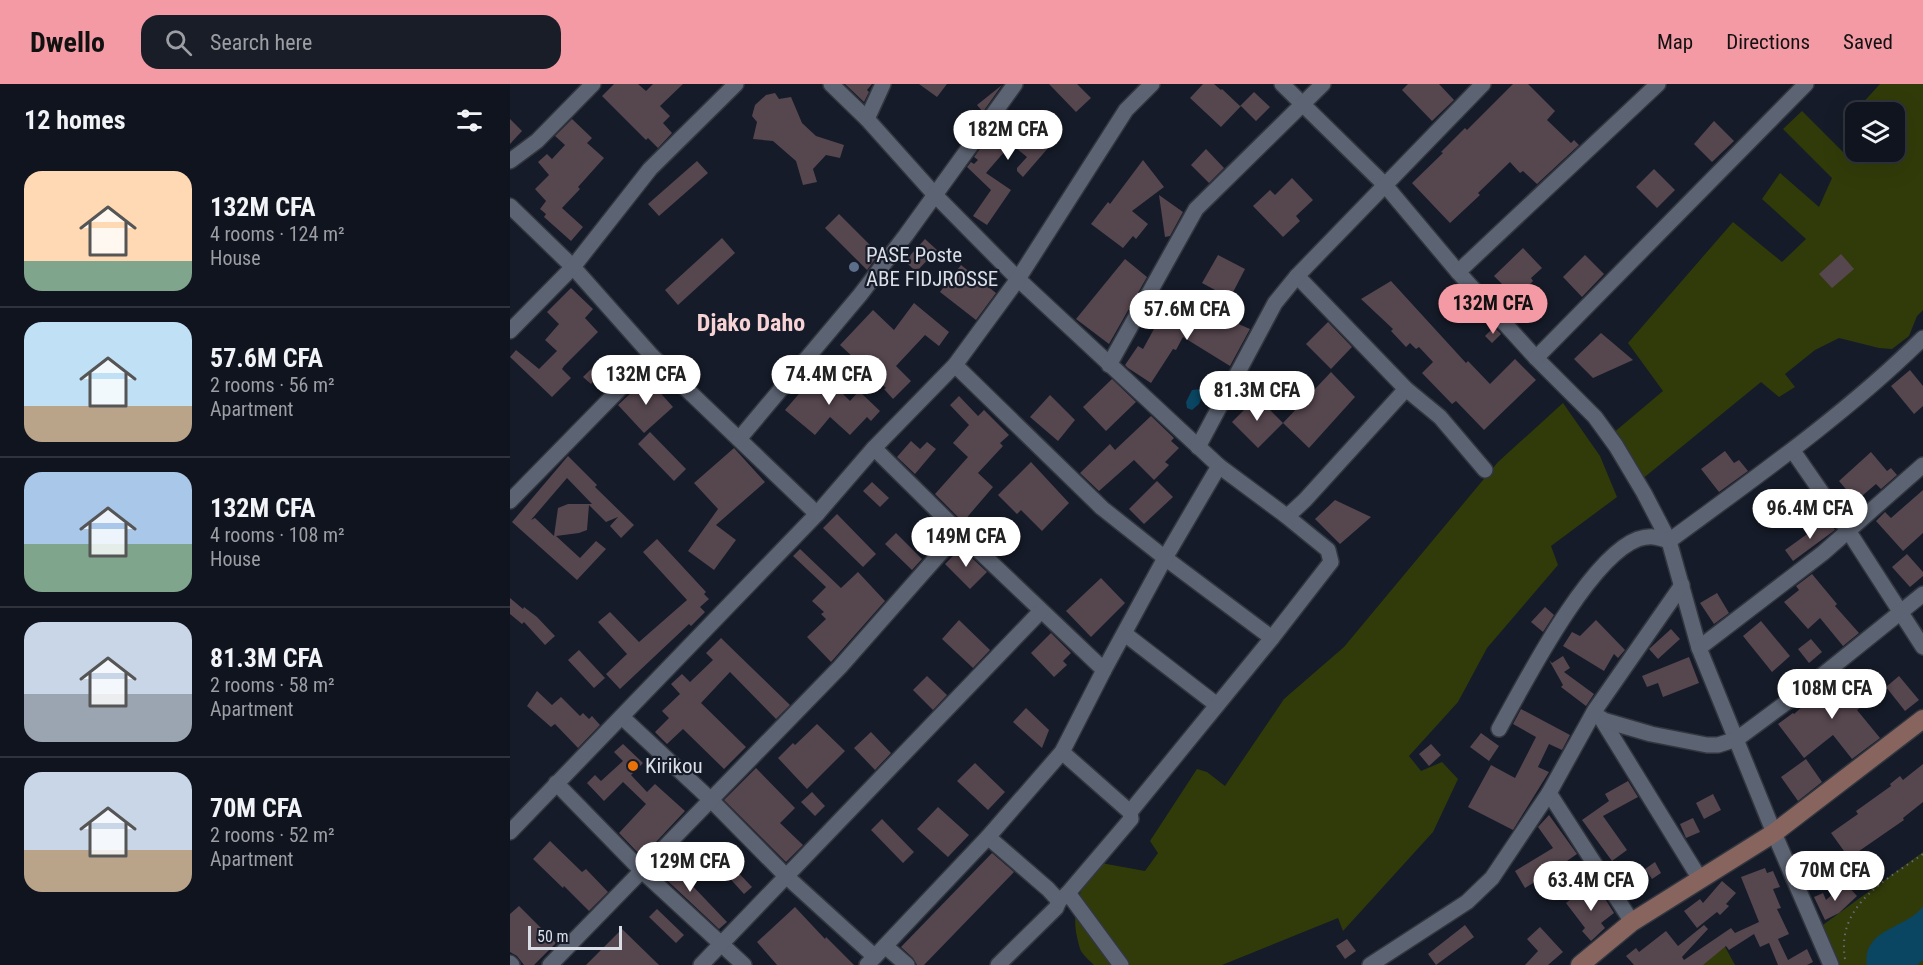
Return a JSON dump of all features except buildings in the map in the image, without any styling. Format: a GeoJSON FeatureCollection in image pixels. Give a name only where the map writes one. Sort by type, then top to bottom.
{"type":"FeatureCollection","features":[{"type":"Feature","properties":{"kind":"street"},"geometry":{"type":"LineString","coordinates":[[510,162],[537,141],[593,84]]}},
{"type":"Feature","properties":{"kind":"street"},"geometry":{"type":"LineString","coordinates":[[510,331],[573,267],[650,169],[736,84]]}},
{"type":"Feature","properties":{"kind":"street"},"geometry":{"type":"LineString","coordinates":[[831,84],[1018,279],[1109,365],[1219,466],[1285,514],[1328,550],[1331,562],[1130,812]]}},
{"type":"Feature","properties":{"kind":"street"},"geometry":{"type":"LineString","coordinates":[[867,119],[883,84]]}},
{"type":"Feature","properties":{"kind":"street"},"geometry":{"type":"LineString","coordinates":[[739,439],[860,295],[1015,84]]}},
{"type":"Feature","properties":{"kind":"street"},"geometry":{"type":"LineString","coordinates":[[510,832],[817,514],[874,448],[955,365],[1018,279],[1126,110],[1152,84]]}},
{"type":"Feature","properties":{"kind":"street"},"geometry":{"type":"LineString","coordinates":[[1282,84],[1385,185],[1458,272],[1536,358],[1594,417],[1616,446],[1669,541],[1699,648],[1774,833],[1831,965]]}},
{"type":"Feature","properties":{"kind":"street"},"geometry":{"type":"LineString","coordinates":[[1109,365],[1196,209],[1323,84]]}},
{"type":"Feature","properties":{"kind":"street"},"geometry":{"type":"LineString","coordinates":[[1198,447],[1275,303],[1297,276],[1483,84]]}},
{"type":"Feature","properties":{"kind":"street"},"geometry":{"type":"LineString","coordinates":[[1458,272],[1658,84]]}},
{"type":"Feature","properties":{"kind":"street"},"geometry":{"type":"LineString","coordinates":[[1536,358],[1806,84]]}},
{"type":"Feature","properties":{"kind":"street"},"geometry":{"type":"LineString","coordinates":[[510,206],[573,267],[652,356],[817,514]]}},
{"type":"Feature","properties":{"kind":"street"},"geometry":{"type":"LineString","coordinates":[[1297,276],[1406,389],[1440,417],[1485,470]]}},
{"type":"Feature","properties":{"kind":"street"},"geometry":{"type":"LineString","coordinates":[[1669,541],[1793,451],[1923,338]]}},
{"type":"Feature","properties":{"kind":"street"},"geometry":{"type":"LineString","coordinates":[[510,501],[652,356]]}},
{"type":"Feature","properties":{"kind":"street"},"geometry":{"type":"LineString","coordinates":[[955,365],[1102,508],[1272,638]]}},
{"type":"Feature","properties":{"kind":"street"},"geometry":{"type":"LineString","coordinates":[[1285,514],[1291,513],[1305,500],[1406,389]]}},
{"type":"Feature","properties":{"kind":"street"},"geometry":{"type":"LineString","coordinates":[[874,448],[958,532],[1104,670]]}},
{"type":"Feature","properties":{"kind":"street"},"geometry":{"type":"LineString","coordinates":[[1793,451],[1849,531],[1923,647]]}},
{"type":"Feature","properties":{"kind":"street"},"geometry":{"type":"LineString","coordinates":[[1699,648],[1849,531],[1923,465]]}},
{"type":"Feature","properties":{"kind":"street"},"geometry":{"type":"LineString","coordinates":[[875,956],[988,837],[1062,752],[1165,558],[1219,466]]}},
{"type":"Feature","properties":{"kind":"street"},"geometry":{"type":"LineString","coordinates":[[550,965],[840,667],[958,532]]}},
{"type":"Feature","properties":{"kind":"street"},"geometry":{"type":"LineString","coordinates":[[1499,729],[1543,651],[1589,581],[1620,549],[1637,539],[1654,536],[1669,541]]}},
{"type":"Feature","properties":{"kind":"street"},"geometry":{"type":"LineString","coordinates":[[1370,965],[1478,894],[1492,878],[1682,585]]}},
{"type":"Feature","properties":{"kind":"street"},"geometry":{"type":"LineString","coordinates":[[1599,715],[1651,734],[1707,745],[1718,745],[1737,739],[1810,685],[1923,594]]}},
{"type":"Feature","properties":{"kind":"street"},"geometry":{"type":"LineString","coordinates":[[701,965],[1041,611]]}},
{"type":"Feature","properties":{"kind":"street"},"geometry":{"type":"LineString","coordinates":[[1125,634],[1216,705]]}},
{"type":"Feature","properties":{"kind":"street"},"geometry":{"type":"LineString","coordinates":[[1599,715],[1700,879]]}},
{"type":"Feature","properties":{"kind":"street"},"geometry":{"type":"LineString","coordinates":[[622,717],[710,799],[786,876],[875,956],[907,965]]}},
{"type":"Feature","properties":{"kind":"street"},"geometry":{"type":"LineString","coordinates":[[1580,965],[1632,922],[1774,833],[1923,719]]}},
{"type":"Feature","properties":{"kind":"street"},"geometry":{"type":"LineString","coordinates":[[998,965],[1056,908],[1131,819],[1130,812],[1062,752]]}},
{"type":"Feature","properties":{"kind":"street"},"geometry":{"type":"LineString","coordinates":[[556,783],[642,870],[744,965]]}},
{"type":"Feature","properties":{"kind":"street"},"geometry":{"type":"LineString","coordinates":[[1549,793],[1632,922]]}},
{"type":"Feature","properties":{"kind":"street"},"geometry":{"type":"LineString","coordinates":[[988,837],[1048,889],[1064,897],[1121,965]]}},
{"type":"Feature","properties":{"kind":"path"},"geometry":{"type":"LineString","coordinates":[[1846,965],[1844,954],[1846,925],[1857,904],[1923,854]]}},
{"type":"Feature","properties":{"kind":"green space"},"geometry":{"type":"Polygon","coordinates":[[[1880,84],[1923,84],[1923,310],[1917,316],[1909,336],[1892,349],[1839,338],[1815,350],[1785,374],[1795,387],[1779,397],[1761,382],[1641,480],[1612,434],[1663,391],[1628,343],[1733,222],[1782,262],[1806,239],[1762,199],[1780,173],[1819,207],[1832,178],[1783,129],[1802,111],[1845,154],[1845,162],[1905,162],[1905,102],[1864,102],[1880,84]]]}},
{"type":"Feature","properties":{"kind":"green space"},"geometry":{"type":"Polygon","coordinates":[[[1563,403],[1600,456],[1617,497],[1551,546],[1558,565],[1487,648],[1458,702],[1409,756],[1421,771],[1442,762],[1458,779],[1433,832],[1343,931],[1338,918],[1222,965],[1094,965],[1080,949],[1075,917],[1083,887],[1094,870],[1101,863],[1145,871],[1158,853],[1150,841],[1197,769],[1207,772],[1225,786],[1284,699],[1344,647],[1498,462],[1563,403]]]}},
{"type":"Feature","properties":{"kind":"green space"},"geometry":{"type":"Polygon","coordinates":[[[1923,852],[1923,965],[1833,965],[1816,930],[1923,852]]]}},
{"type":"Feature","properties":{"kind":"green space"},"geometry":{"type":"Polygon","coordinates":[[[1723,943],[1735,965],[1687,965],[1723,943]]]}},
{"type":"Feature","properties":{"kind":"water"},"geometry":{"type":"Polygon","coordinates":[[[1201,389],[1204,393],[1199,404],[1192,410],[1187,408],[1186,402],[1192,390],[1201,389]]]}},
{"type":"Feature","properties":{"kind":"water"},"geometry":{"type":"Polygon","coordinates":[[[1923,906],[1923,960],[1917,965],[1867,965],[1867,953],[1872,943],[1923,906]]]}},
{"type":"Feature","properties":{"kind":"place","name":"PASE Poste ABE FIDJROSSE"},"geometry":{"type":"Point","coordinates":[854,267]}},
{"type":"Feature","properties":{"kind":"place","name":"Kirikou"},"geometry":{"type":"Point","coordinates":[633,766]}},
{"type":"Feature","properties":{"kind":"district","name":"Djako Daho"},"geometry":{"type":"Point","coordinates":[751,323]}}]}
